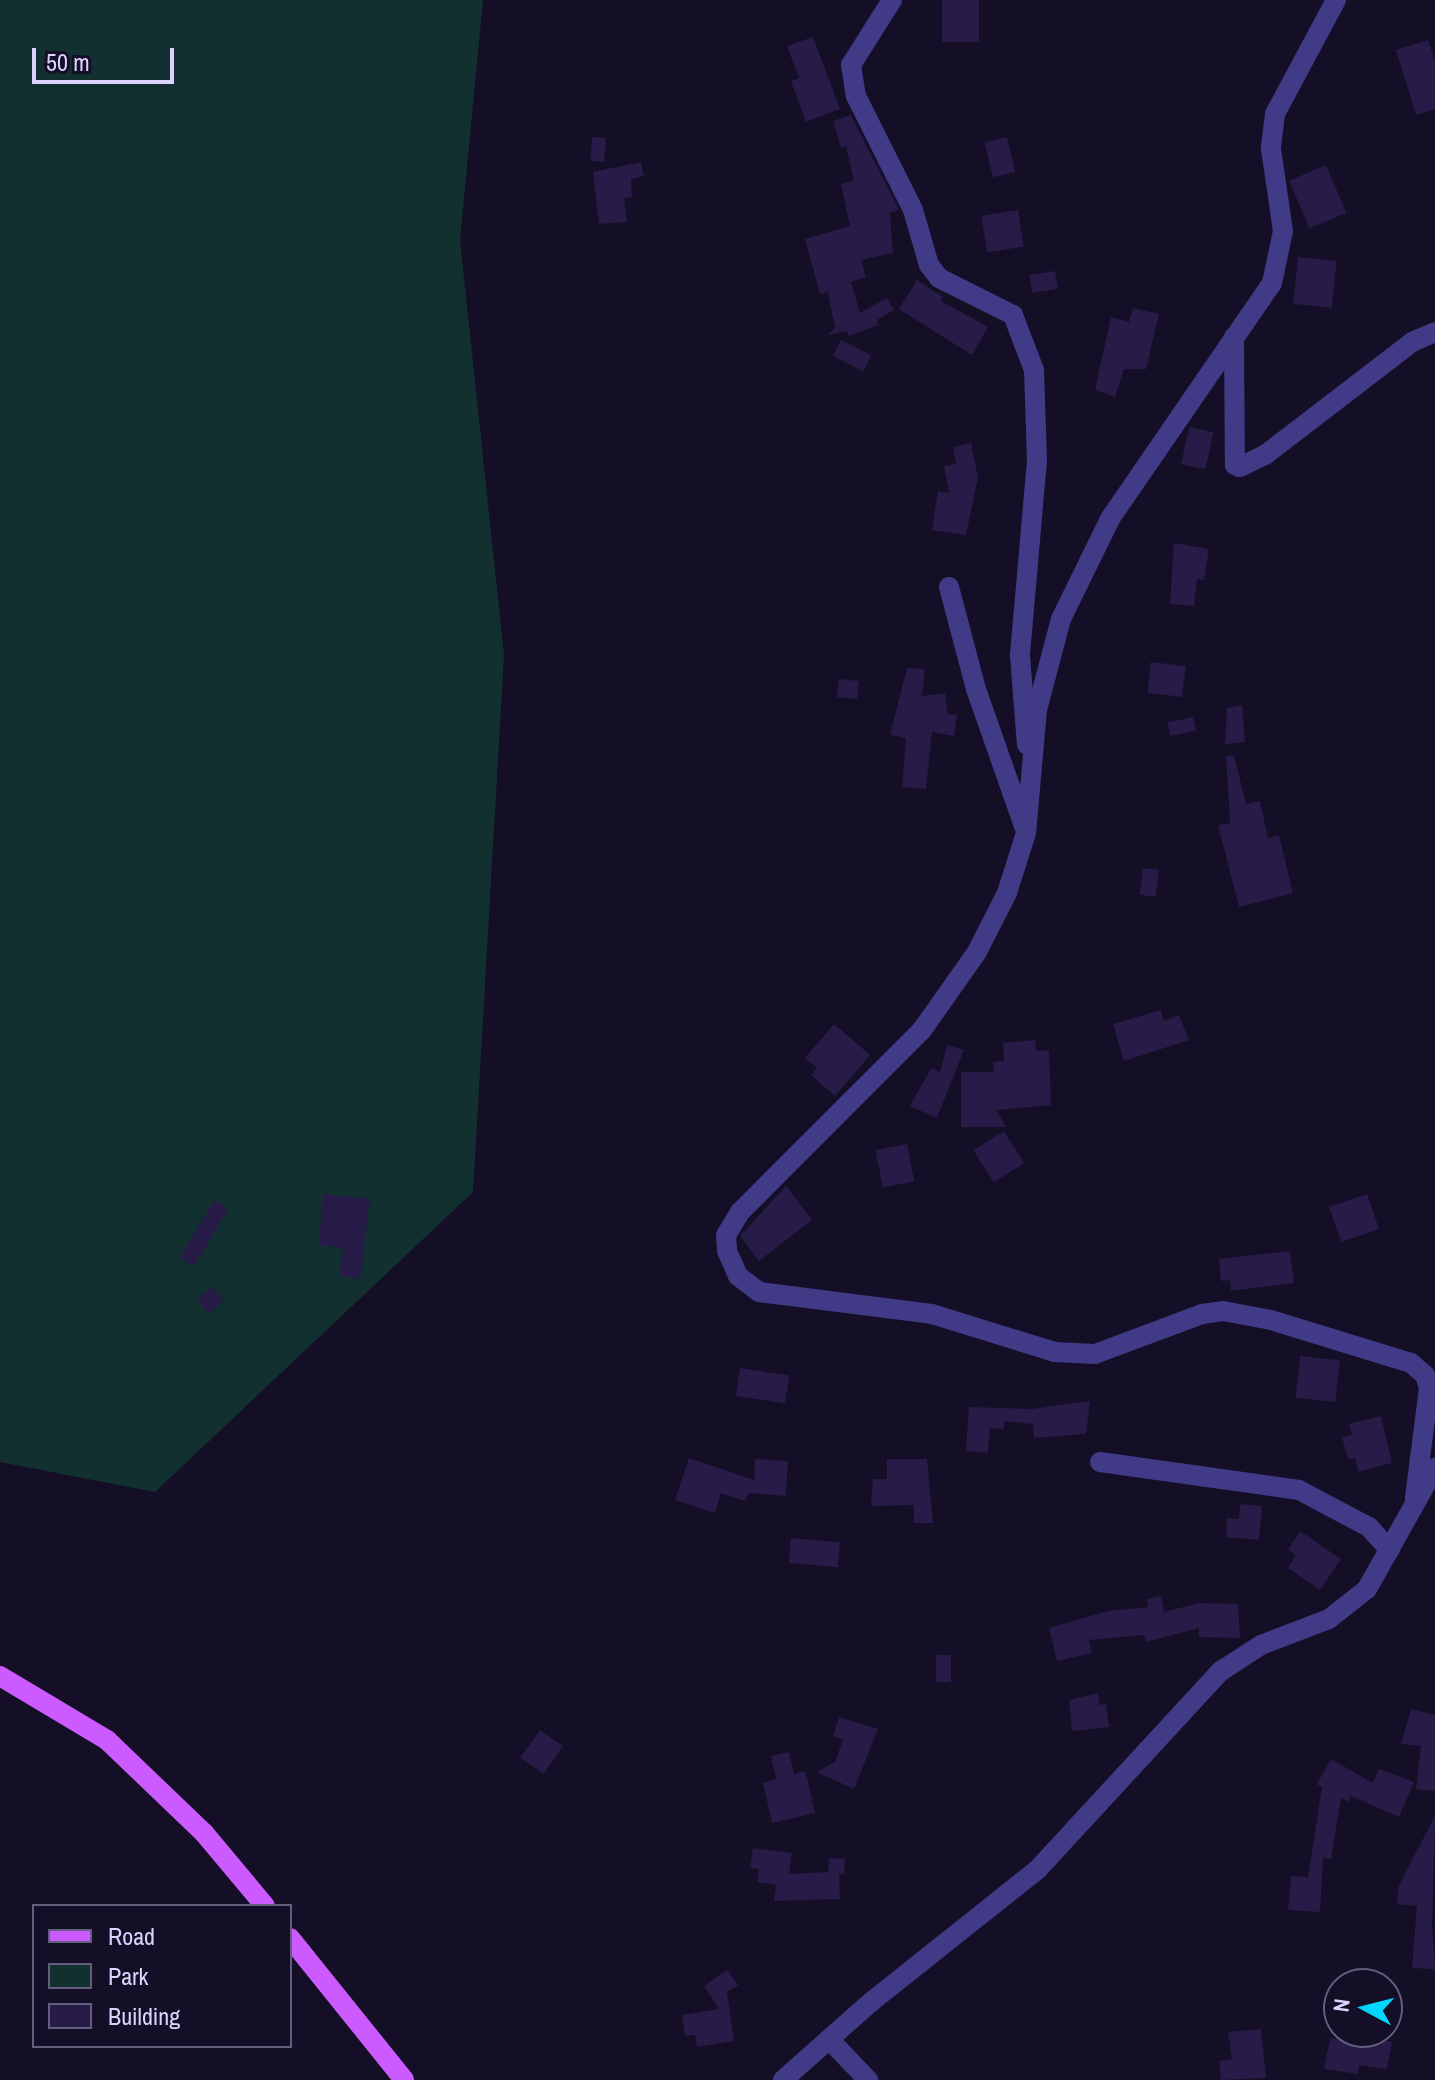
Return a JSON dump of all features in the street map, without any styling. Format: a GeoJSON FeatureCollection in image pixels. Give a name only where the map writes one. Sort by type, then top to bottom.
{"type":"FeatureCollection","features":[{"type":"Feature","properties":{"kind":"main road"},"geometry":{"type":"LineString","coordinates":[[0,1676],[107,1740],[204,1833],[263,1904]]}},
{"type":"Feature","properties":{"kind":"main road"},"geometry":{"type":"LineString","coordinates":[[292,1940],[404,2080]]}},
{"type":"Feature","properties":{"kind":"street"},"geometry":{"type":"LineString","coordinates":[[892,0],[855,55],[853,89],[913,210],[929,265],[939,278],[1013,315],[1032,361],[1037,460],[1020,656],[1021,714],[1032,764]]}},
{"type":"Feature","properties":{"kind":"street"},"geometry":{"type":"LineString","coordinates":[[1336,0],[1275,114],[1271,149],[1283,231],[1279,265],[1234,337],[1163,436],[1087,559],[1046,665],[1026,833],[1007,893],[955,988],[887,1069],[740,1212],[726,1235],[732,1267],[748,1285],[776,1296],[932,1314],[1055,1352],[1105,1351],[1181,1321],[1223,1311],[1271,1320],[1411,1363],[1425,1375],[1429,1388],[1415,1498]]}},
{"type":"Feature","properties":{"kind":"street"},"geometry":{"type":"LineString","coordinates":[[1234,337],[1235,465],[1240,467],[1265,455],[1412,342],[1435,332]]}},
{"type":"Feature","properties":{"kind":"street"},"geometry":{"type":"LineString","coordinates":[[949,587],[980,701],[1026,833]]}},
{"type":"Feature","properties":{"kind":"street"},"geometry":{"type":"LineString","coordinates":[[1100,1462],[1299,1490],[1369,1527],[1390,1550]]}},
{"type":"Feature","properties":{"kind":"street"},"geometry":{"type":"LineString","coordinates":[[783,2080],[1038,1869],[1221,1671],[1261,1645],[1329,1619],[1348,1607],[1367,1589],[1415,1498],[1435,1468]]}},
{"type":"Feature","properties":{"kind":"street"},"geometry":{"type":"LineString","coordinates":[[829,2039],[868,2080]]}},
{"type":"Feature","properties":{"kind":"green space"},"geometry":{"type":"Polygon","coordinates":[[[0,0],[483,0],[460,240],[504,655],[473,1192],[155,1492],[0,1462],[0,0]]]}},
{"type":"Feature","properties":{"kind":"building"},"geometry":{"type":"Polygon","coordinates":[[[942,0],[979,0],[979,42],[942,42],[942,0]]]}},
{"type":"Feature","properties":{"kind":"building"},"geometry":{"type":"Polygon","coordinates":[[[813,37],[840,109],[806,122],[791,81],[799,78],[787,46],[813,37]]]}},
{"type":"Feature","properties":{"kind":"building"},"geometry":{"type":"Polygon","coordinates":[[[1428,40],[1435,61],[1435,109],[1416,115],[1396,50],[1428,40]]]}},
{"type":"Feature","properties":{"kind":"building"},"geometry":{"type":"Polygon","coordinates":[[[851,115],[899,210],[890,213],[893,253],[861,260],[866,277],[851,282],[860,313],[887,298],[894,310],[877,320],[878,325],[849,336],[847,331],[828,335],[835,328],[828,292],[820,294],[805,239],[850,226],[841,184],[854,181],[846,146],[841,148],[833,121],[851,115]]]}},
{"type":"Feature","properties":{"kind":"building"},"geometry":{"type":"Polygon","coordinates":[[[592,137],[606,138],[604,162],[590,161],[592,137]]]}},
{"type":"Feature","properties":{"kind":"building"},"geometry":{"type":"Polygon","coordinates":[[[1007,137],[1015,172],[993,177],[985,142],[1007,137]]]}},
{"type":"Feature","properties":{"kind":"building"},"geometry":{"type":"Polygon","coordinates":[[[641,162],[644,176],[631,179],[632,197],[624,198],[627,222],[599,224],[593,172],[641,162]]]}},
{"type":"Feature","properties":{"kind":"building"},"geometry":{"type":"Polygon","coordinates":[[[1326,165],[1346,213],[1309,228],[1289,181],[1326,165]]]}},
{"type":"Feature","properties":{"kind":"building"},"geometry":{"type":"Polygon","coordinates":[[[1018,210],[1024,247],[987,252],[981,216],[1018,210]]]}},
{"type":"Feature","properties":{"kind":"building"},"geometry":{"type":"Polygon","coordinates":[[[1298,257],[1337,261],[1332,308],[1293,304],[1298,257]]]}},
{"type":"Feature","properties":{"kind":"building"},"geometry":{"type":"Polygon","coordinates":[[[1055,271],[1058,289],[1032,293],[1029,275],[1055,271]]]}},
{"type":"Feature","properties":{"kind":"building"},"geometry":{"type":"Polygon","coordinates":[[[917,280],[943,297],[941,301],[988,327],[972,355],[899,309],[917,280]]]}},
{"type":"Feature","properties":{"kind":"building"},"geometry":{"type":"Polygon","coordinates":[[[1133,308],[1159,314],[1146,369],[1124,369],[1115,397],[1095,390],[1111,317],[1129,322],[1133,308]]]}},
{"type":"Feature","properties":{"kind":"building"},"geometry":{"type":"Polygon","coordinates":[[[841,340],[871,355],[863,371],[833,356],[841,340]]]}},
{"type":"Feature","properties":{"kind":"building"},"geometry":{"type":"Polygon","coordinates":[[[1189,427],[1213,432],[1206,469],[1181,464],[1189,427]]]}},
{"type":"Feature","properties":{"kind":"building"},"geometry":{"type":"Polygon","coordinates":[[[971,443],[978,477],[966,535],[932,530],[938,491],[949,493],[944,466],[956,464],[953,447],[971,443]]]}},
{"type":"Feature","properties":{"kind":"building"},"geometry":{"type":"Polygon","coordinates":[[[1174,543],[1209,549],[1204,580],[1197,579],[1194,606],[1170,604],[1174,543]]]}},
{"type":"Feature","properties":{"kind":"building"},"geometry":{"type":"Polygon","coordinates":[[[1151,662],[1186,666],[1182,697],[1147,693],[1151,662]]]}},
{"type":"Feature","properties":{"kind":"building"},"geometry":{"type":"Polygon","coordinates":[[[907,668],[925,669],[922,696],[945,693],[948,714],[957,715],[954,736],[932,732],[926,789],[902,787],[906,738],[890,735],[907,668]]]}},
{"type":"Feature","properties":{"kind":"building"},"geometry":{"type":"Polygon","coordinates":[[[839,679],[859,681],[857,699],[837,697],[839,679]]]}},
{"type":"Feature","properties":{"kind":"building"},"geometry":{"type":"Polygon","coordinates":[[[1242,705],[1245,742],[1225,744],[1227,708],[1242,705]]]}},
{"type":"Feature","properties":{"kind":"building"},"geometry":{"type":"Polygon","coordinates":[[[1193,717],[1196,731],[1170,736],[1168,722],[1193,717]]]}},
{"type":"Feature","properties":{"kind":"building"},"geometry":{"type":"Polygon","coordinates":[[[1234,755],[1246,804],[1260,801],[1268,838],[1279,835],[1293,893],[1239,907],[1218,825],[1230,823],[1226,756],[1234,755]]]}},
{"type":"Feature","properties":{"kind":"building"},"geometry":{"type":"Polygon","coordinates":[[[1143,868],[1159,870],[1156,897],[1140,895],[1143,868]]]}},
{"type":"Feature","properties":{"kind":"building"},"geometry":{"type":"Polygon","coordinates":[[[1161,1010],[1164,1021],[1179,1015],[1189,1040],[1124,1061],[1113,1024],[1161,1010]]]}},
{"type":"Feature","properties":{"kind":"building"},"geometry":{"type":"Polygon","coordinates":[[[834,1024],[870,1055],[835,1096],[811,1075],[817,1068],[805,1058],[834,1024]]]}},
{"type":"Feature","properties":{"kind":"building"},"geometry":{"type":"Polygon","coordinates":[[[1035,1040],[1036,1051],[1049,1050],[1051,1105],[996,1110],[1006,1127],[961,1127],[961,1072],[994,1072],[993,1062],[1004,1061],[1003,1043],[1035,1040]]]}},
{"type":"Feature","properties":{"kind":"building"},"geometry":{"type":"Polygon","coordinates":[[[947,1045],[964,1050],[937,1118],[910,1106],[931,1068],[940,1072],[947,1045]]]}},
{"type":"Feature","properties":{"kind":"building"},"geometry":{"type":"Polygon","coordinates":[[[1004,1131],[1024,1163],[994,1182],[973,1150],[1004,1131]]]}},
{"type":"Feature","properties":{"kind":"building"},"geometry":{"type":"Polygon","coordinates":[[[907,1144],[914,1181],[883,1187],[876,1150],[907,1144]]]}},
{"type":"Feature","properties":{"kind":"building"},"geometry":{"type":"Polygon","coordinates":[[[786,1186],[812,1220],[759,1261],[740,1236],[786,1186]]]}},
{"type":"Feature","properties":{"kind":"building"},"geometry":{"type":"Polygon","coordinates":[[[323,1194],[370,1199],[360,1279],[339,1276],[343,1248],[319,1245],[323,1194]]]}},
{"type":"Feature","properties":{"kind":"building"},"geometry":{"type":"Polygon","coordinates":[[[1367,1194],[1379,1229],[1341,1242],[1329,1207],[1367,1194]]]}},
{"type":"Feature","properties":{"kind":"building"},"geometry":{"type":"Polygon","coordinates":[[[214,1200],[229,1209],[194,1266],[179,1257],[214,1200]]]}},
{"type":"Feature","properties":{"kind":"building"},"geometry":{"type":"Polygon","coordinates":[[[1290,1251],[1294,1283],[1231,1291],[1230,1280],[1221,1281],[1219,1259],[1290,1251]]]}},
{"type":"Feature","properties":{"kind":"building"},"geometry":{"type":"Polygon","coordinates":[[[212,1287],[224,1301],[209,1314],[197,1300],[212,1287]]]}},
{"type":"Feature","properties":{"kind":"building"},"geometry":{"type":"Polygon","coordinates":[[[1300,1356],[1340,1360],[1335,1402],[1296,1398],[1300,1356]]]}},
{"type":"Feature","properties":{"kind":"building"},"geometry":{"type":"Polygon","coordinates":[[[740,1368],[789,1376],[785,1403],[736,1396],[740,1368]]]}},
{"type":"Feature","properties":{"kind":"building"},"geometry":{"type":"Polygon","coordinates":[[[1090,1401],[1086,1434],[1034,1438],[1033,1424],[1005,1421],[1004,1429],[990,1428],[988,1453],[966,1451],[969,1407],[1032,1409],[1090,1401]]]}},
{"type":"Feature","properties":{"kind":"building"},"geometry":{"type":"Polygon","coordinates":[[[1381,1416],[1392,1463],[1358,1472],[1355,1458],[1348,1459],[1342,1437],[1352,1435],[1349,1424],[1381,1416]]]}},
{"type":"Feature","properties":{"kind":"building"},"geometry":{"type":"Polygon","coordinates":[[[689,1458],[754,1480],[755,1459],[788,1461],[786,1496],[748,1493],[745,1501],[721,1493],[715,1513],[675,1500],[689,1458]]]}},
{"type":"Feature","properties":{"kind":"building"},"geometry":{"type":"Polygon","coordinates":[[[887,1459],[927,1459],[933,1523],[914,1523],[914,1505],[871,1506],[873,1479],[887,1479],[887,1459]]]}},
{"type":"Feature","properties":{"kind":"building"},"geometry":{"type":"Polygon","coordinates":[[[1240,1504],[1262,1506],[1259,1540],[1226,1537],[1227,1518],[1239,1519],[1240,1504]]]}},
{"type":"Feature","properties":{"kind":"building"},"geometry":{"type":"Polygon","coordinates":[[[1300,1531],[1341,1559],[1320,1590],[1288,1568],[1296,1555],[1288,1550],[1300,1531]]]}},
{"type":"Feature","properties":{"kind":"building"},"geometry":{"type":"Polygon","coordinates":[[[791,1538],[840,1542],[838,1567],[789,1563],[791,1538]]]}},
{"type":"Feature","properties":{"kind":"building"},"geometry":{"type":"Polygon","coordinates":[[[1161,1596],[1164,1612],[1199,1603],[1238,1604],[1240,1638],[1199,1637],[1199,1628],[1146,1642],[1144,1635],[1089,1640],[1092,1653],[1057,1661],[1049,1628],[1108,1611],[1148,1607],[1147,1599],[1161,1596]]]}},
{"type":"Feature","properties":{"kind":"building"},"geometry":{"type":"Polygon","coordinates":[[[936,1655],[951,1655],[951,1682],[936,1682],[936,1655]]]}},
{"type":"Feature","properties":{"kind":"building"},"geometry":{"type":"Polygon","coordinates":[[[1098,1693],[1100,1705],[1106,1704],[1109,1727],[1072,1731],[1069,1700],[1098,1693]]]}},
{"type":"Feature","properties":{"kind":"building"},"geometry":{"type":"Polygon","coordinates":[[[1411,1709],[1435,1715],[1435,1791],[1416,1789],[1421,1746],[1401,1744],[1411,1709]]]}},
{"type":"Feature","properties":{"kind":"building"},"geometry":{"type":"Polygon","coordinates":[[[839,1717],[878,1729],[854,1789],[817,1772],[835,1762],[843,1740],[833,1736],[839,1717]]]}},
{"type":"Feature","properties":{"kind":"building"},"geometry":{"type":"Polygon","coordinates":[[[540,1730],[563,1746],[543,1774],[520,1758],[540,1730]]]}},
{"type":"Feature","properties":{"kind":"building"},"geometry":{"type":"Polygon","coordinates":[[[789,1752],[794,1774],[804,1771],[807,1777],[815,1813],[772,1823],[763,1783],[776,1779],[771,1756],[789,1752]]]}},
{"type":"Feature","properties":{"kind":"building"},"geometry":{"type":"Polygon","coordinates":[[[1331,1759],[1373,1783],[1379,1769],[1414,1782],[1399,1817],[1351,1796],[1348,1802],[1341,1798],[1331,1859],[1323,1858],[1320,1912],[1288,1910],[1291,1876],[1308,1877],[1322,1787],[1317,1784],[1331,1759]]]}},
{"type":"Feature","properties":{"kind":"building"},"geometry":{"type":"Polygon","coordinates":[[[1435,1816],[1432,1927],[1435,1969],[1412,1968],[1417,1906],[1397,1904],[1399,1885],[1435,1816]]]}},
{"type":"Feature","properties":{"kind":"building"},"geometry":{"type":"Polygon","coordinates":[[[753,1848],[792,1853],[789,1874],[828,1872],[829,1858],[845,1859],[844,1874],[839,1874],[840,1899],[774,1901],[776,1885],[757,1882],[759,1869],[750,1868],[753,1848]]]}},
{"type":"Feature","properties":{"kind":"building"},"geometry":{"type":"Polygon","coordinates":[[[727,1970],[738,1985],[727,1992],[734,2041],[697,2047],[695,2035],[685,2036],[682,2015],[719,2009],[704,1986],[727,1970]]]}},
{"type":"Feature","properties":{"kind":"building"},"geometry":{"type":"Polygon","coordinates":[[[1261,2029],[1266,2078],[1221,2080],[1219,2061],[1232,2059],[1228,2032],[1261,2029]]]}},
{"type":"Feature","properties":{"kind":"building"},"geometry":{"type":"Polygon","coordinates":[[[1328,2048],[1391,2048],[1387,2069],[1359,2065],[1358,2074],[1324,2069],[1328,2048]]]}}]}
